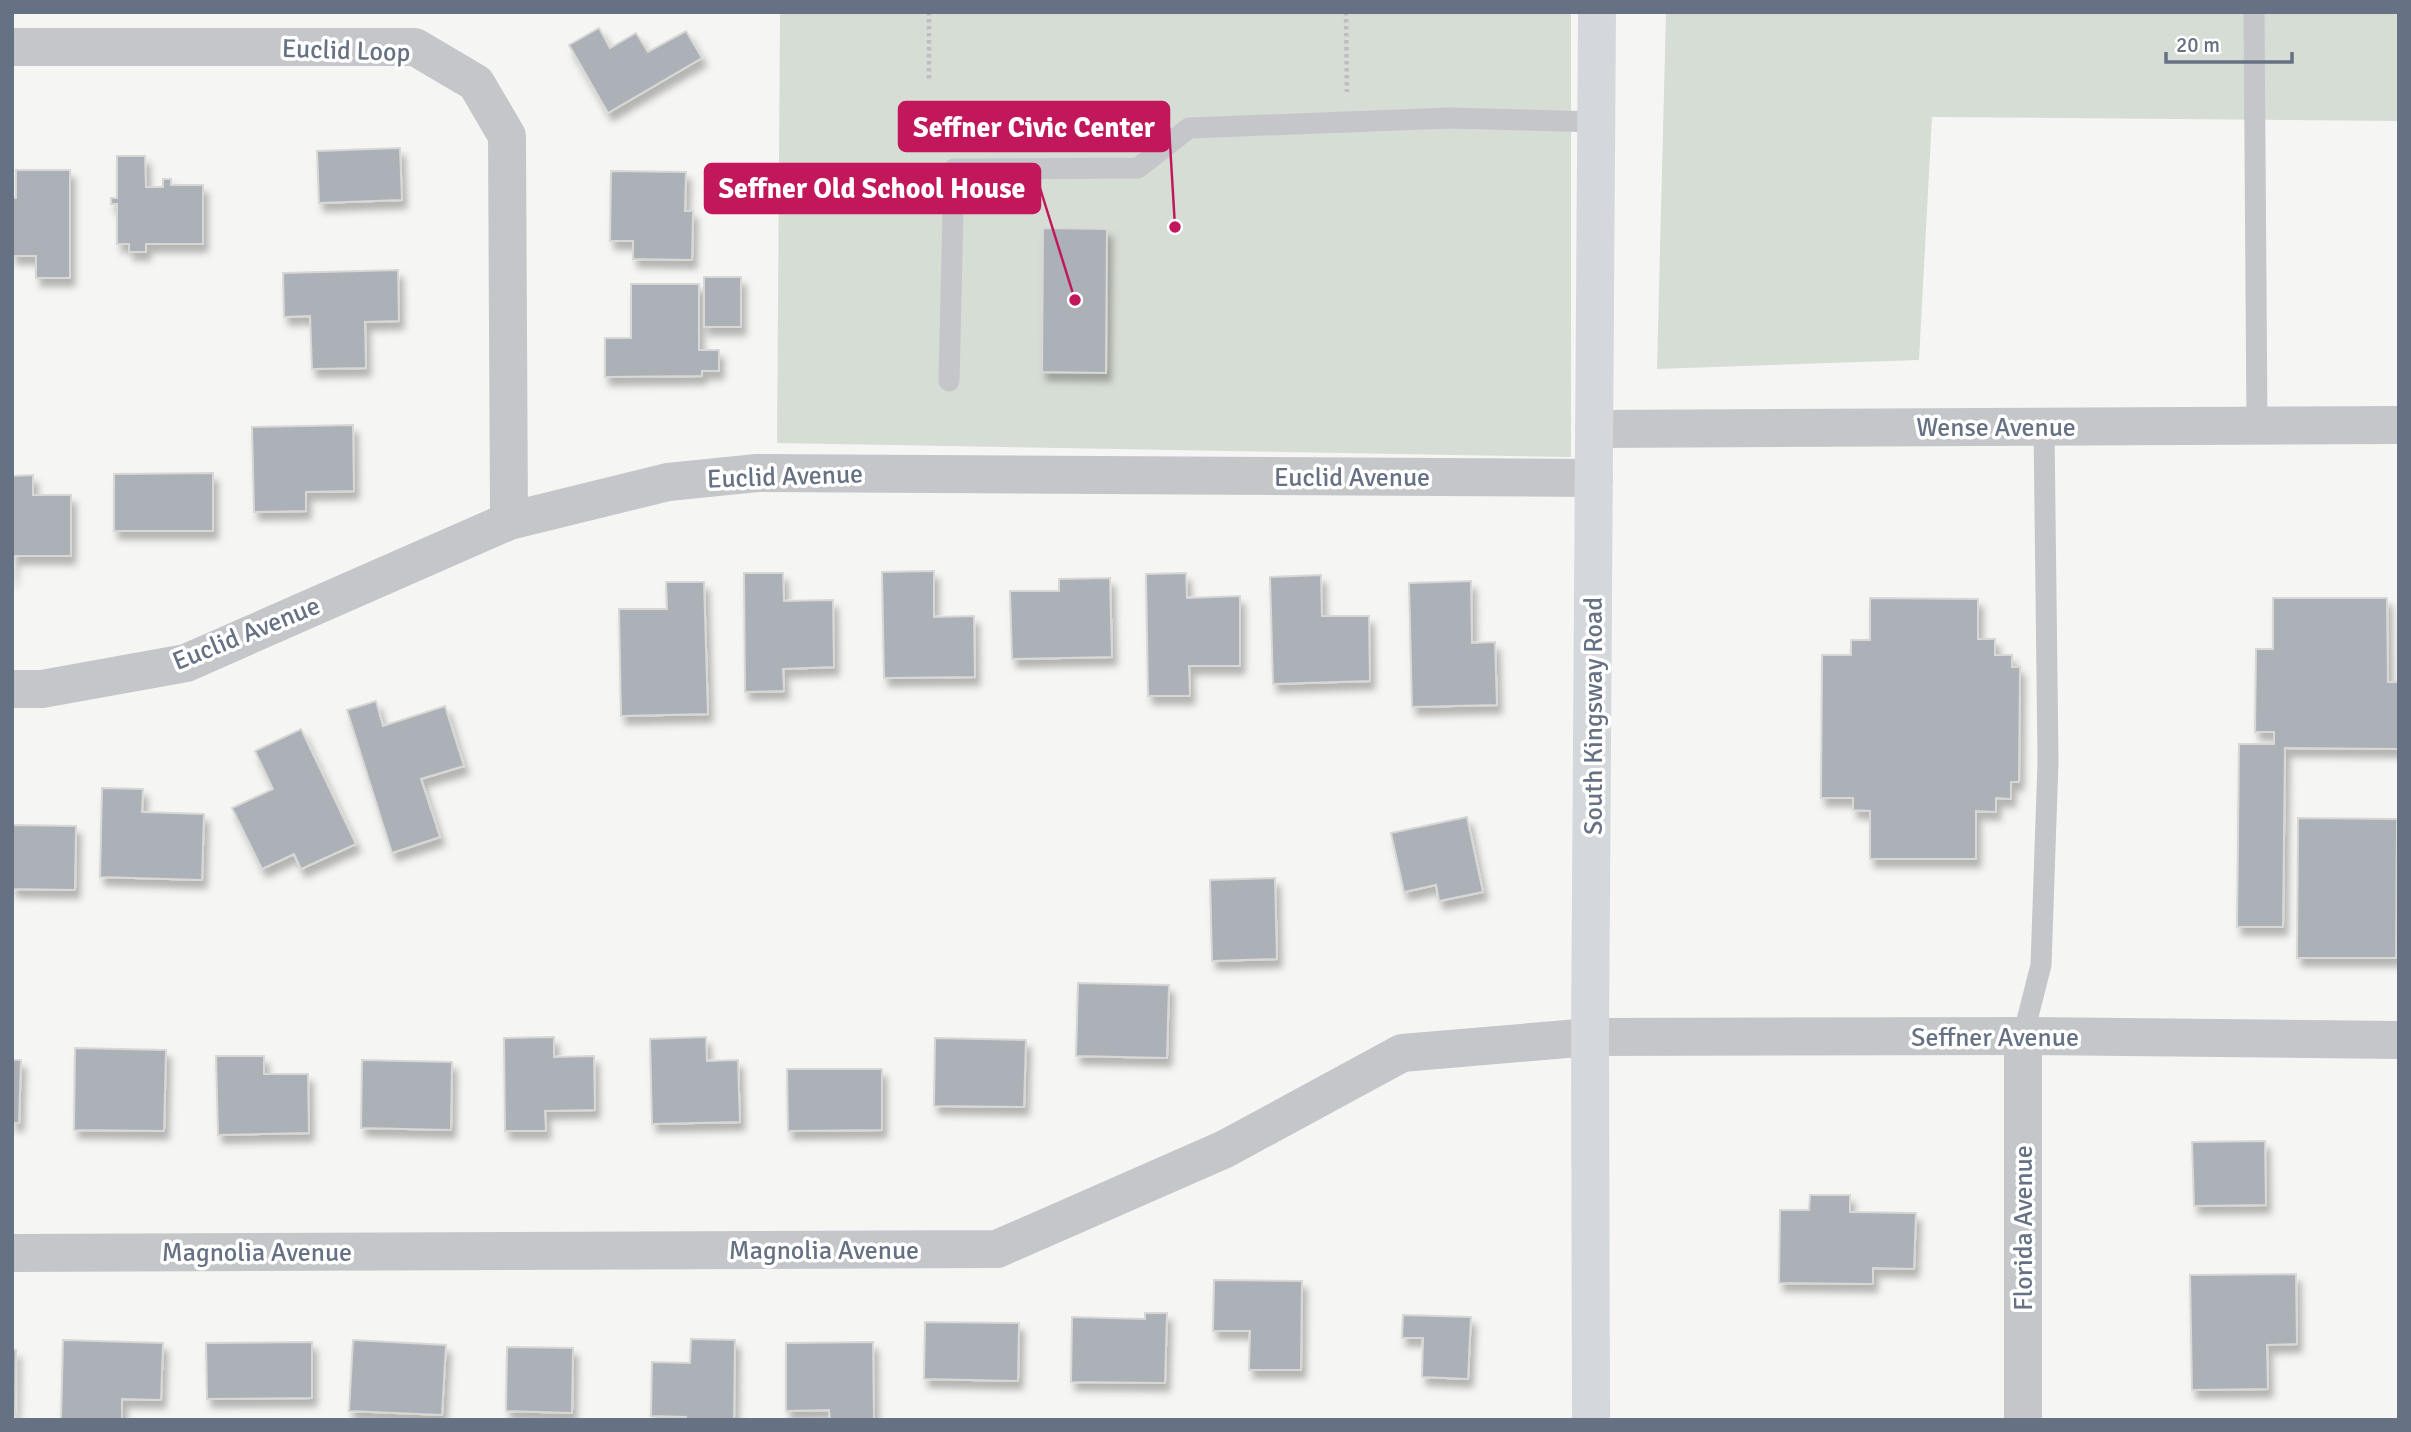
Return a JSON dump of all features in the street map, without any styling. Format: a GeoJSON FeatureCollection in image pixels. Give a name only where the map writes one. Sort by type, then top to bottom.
{"type":"FeatureCollection","features":[{"type":"Feature","properties":{"kind":"street","name":"South Kingsway Road"},"geometry":{"type":"LineString","coordinates":[[1591,1420],[1590,1037],[1597,12]]}},
{"type":"Feature","properties":{"kind":"street","name":"Euclid Loop"},"geometry":{"type":"LineString","coordinates":[[12,47],[415,47],[476,83],[507,136],[509,521]]}},
{"type":"Feature","properties":{"kind":"street","name":"Wense Avenue"},"geometry":{"type":"LineString","coordinates":[[1594,429],[2399,425]]}},
{"type":"Feature","properties":{"kind":"street","name":"Euclid Avenue"},"geometry":{"type":"LineString","coordinates":[[12,689],[42,689],[186,663],[509,521],[668,482],[757,473],[1594,478]]}},
{"type":"Feature","properties":{"kind":"street","name":"Seffner Avenue"},"geometry":{"type":"LineString","coordinates":[[1590,1037],[2024,1036],[2399,1040]]}},
{"type":"Feature","properties":{"kind":"street","name":"Florida Avenue"},"geometry":{"type":"LineString","coordinates":[[2024,1036],[2024,1420]]}},
{"type":"Feature","properties":{"kind":"street","name":"Magnolia Avenue"},"geometry":{"type":"LineString","coordinates":[[12,1253],[997,1249],[1225,1149],[1402,1053],[1590,1037]]}},
{"type":"Feature","properties":{"kind":"lane"},"geometry":{"type":"LineString","coordinates":[[2254,12],[2257,425]]}},
{"type":"Feature","properties":{"kind":"lane"},"geometry":{"type":"LineString","coordinates":[[949,381],[954,169],[1138,168],[1189,128],[1449,118],[1597,122]]}},
{"type":"Feature","properties":{"kind":"lane"},"geometry":{"type":"LineString","coordinates":[[2024,1036],[2041,965],[2048,762],[2044,427]]}},
{"type":"Feature","properties":{"kind":"path"},"geometry":{"type":"LineString","coordinates":[[929,12],[929,81]]}},
{"type":"Feature","properties":{"kind":"path"},"geometry":{"type":"LineString","coordinates":[[1346,12],[1347,121]]}},
{"type":"Feature","properties":{"kind":"shaded area"},"geometry":{"type":"Polygon","coordinates":[[[780,12],[1571,12],[1571,457],[777,443],[780,12]]]}},
{"type":"Feature","properties":{"kind":"shaded area"},"geometry":{"type":"Polygon","coordinates":[[[1666,12],[2399,12],[2399,121],[1932,117],[1919,360],[1657,369],[1666,12]]]}},
{"type":"Feature","properties":{"kind":"building"},"geometry":{"type":"Polygon","coordinates":[[[599,28],[610,48],[636,33],[648,52],[686,31],[702,58],[608,113],[569,45],[599,28]]]}},
{"type":"Feature","properties":{"kind":"building"},"geometry":{"type":"Polygon","coordinates":[[[400,148],[402,200],[319,203],[317,151],[400,148]]]}},
{"type":"Feature","properties":{"kind":"building"},"geometry":{"type":"Polygon","coordinates":[[[117,156],[145,156],[146,187],[163,187],[163,179],[171,179],[171,185],[203,185],[203,244],[146,244],[146,252],[129,252],[129,244],[117,244],[117,204],[111,204],[111,198],[117,198],[117,156]]]}},
{"type":"Feature","properties":{"kind":"building"},"geometry":{"type":"Polygon","coordinates":[[[16,170],[70,170],[70,278],[36,278],[36,256],[12,256],[12,198],[16,198],[16,170]]]}},
{"type":"Feature","properties":{"kind":"building"},"geometry":{"type":"Polygon","coordinates":[[[611,171],[686,172],[685,211],[693,211],[692,260],[633,259],[633,241],[610,241],[611,171]]]}},
{"type":"Feature","properties":{"kind":"building"},"geometry":{"type":"Polygon","coordinates":[[[1043,228],[1107,229],[1106,373],[1042,372],[1043,228]]]}},
{"type":"Feature","properties":{"kind":"building"},"geometry":{"type":"Polygon","coordinates":[[[398,270],[399,321],[365,322],[366,368],[312,369],[310,316],[284,317],[283,273],[398,270]]]}},
{"type":"Feature","properties":{"kind":"building"},"geometry":{"type":"Polygon","coordinates":[[[704,277],[741,277],[741,327],[704,327],[704,277]]]}},
{"type":"Feature","properties":{"kind":"building"},"geometry":{"type":"Polygon","coordinates":[[[631,284],[699,284],[699,350],[719,350],[719,371],[702,371],[702,376],[605,377],[605,338],[631,338],[631,284]]]}},
{"type":"Feature","properties":{"kind":"building"},"geometry":{"type":"Polygon","coordinates":[[[353,425],[354,491],[306,492],[306,511],[254,512],[252,427],[353,425]]]}},
{"type":"Feature","properties":{"kind":"building"},"geometry":{"type":"Polygon","coordinates":[[[213,473],[213,531],[114,531],[114,474],[213,473]]]}},
{"type":"Feature","properties":{"kind":"building"},"geometry":{"type":"Polygon","coordinates":[[[33,475],[33,495],[71,495],[71,556],[14,556],[12,579],[12,476],[33,475]]]}},
{"type":"Feature","properties":{"kind":"building"},"geometry":{"type":"Polygon","coordinates":[[[934,571],[934,617],[974,616],[975,677],[884,678],[882,572],[934,571]]]}},
{"type":"Feature","properties":{"kind":"building"},"geometry":{"type":"Polygon","coordinates":[[[744,573],[783,573],[784,601],[833,600],[834,667],[783,669],[784,691],[745,692],[744,573]]]}},
{"type":"Feature","properties":{"kind":"building"},"geometry":{"type":"Polygon","coordinates":[[[1186,573],[1187,598],[1240,596],[1240,666],[1189,666],[1190,696],[1148,696],[1146,574],[1186,573]]]}},
{"type":"Feature","properties":{"kind":"building"},"geometry":{"type":"Polygon","coordinates":[[[1321,575],[1322,616],[1369,616],[1370,681],[1273,684],[1270,577],[1321,575]]]}},
{"type":"Feature","properties":{"kind":"building"},"geometry":{"type":"Polygon","coordinates":[[[1110,578],[1112,657],[1012,659],[1010,591],[1059,591],[1059,579],[1110,578]]]}},
{"type":"Feature","properties":{"kind":"building"},"geometry":{"type":"Polygon","coordinates":[[[1471,581],[1472,643],[1495,642],[1497,705],[1412,707],[1409,583],[1471,581]]]}},
{"type":"Feature","properties":{"kind":"building"},"geometry":{"type":"Polygon","coordinates":[[[666,582],[704,582],[708,714],[621,716],[619,609],[667,609],[666,582]]]}},
{"type":"Feature","properties":{"kind":"building"},"geometry":{"type":"Polygon","coordinates":[[[1870,598],[1978,599],[1978,639],[1995,639],[1995,655],[2012,655],[2012,667],[2020,667],[2019,782],[2011,782],[2011,799],[1996,798],[1996,812],[1976,811],[1976,859],[1870,859],[1870,811],[1853,810],[1853,798],[1821,798],[1822,655],[1851,655],[1851,640],[1870,640],[1870,598]]]}},
{"type":"Feature","properties":{"kind":"building"},"geometry":{"type":"Polygon","coordinates":[[[2273,598],[2387,598],[2388,682],[2399,682],[2399,749],[2285,748],[2283,927],[2237,927],[2239,744],[2274,744],[2274,732],[2255,732],[2256,649],[2273,649],[2273,598]]]}},
{"type":"Feature","properties":{"kind":"building"},"geometry":{"type":"Polygon","coordinates":[[[376,701],[383,726],[445,706],[464,766],[421,779],[440,837],[392,853],[347,710],[376,701]]]}},
{"type":"Feature","properties":{"kind":"building"},"geometry":{"type":"Polygon","coordinates":[[[301,729],[356,844],[301,869],[294,854],[262,869],[232,808],[273,789],[255,751],[301,729]]]}},
{"type":"Feature","properties":{"kind":"building"},"geometry":{"type":"Polygon","coordinates":[[[102,788],[143,789],[142,812],[204,814],[202,880],[100,877],[102,788]]]}},
{"type":"Feature","properties":{"kind":"building"},"geometry":{"type":"Polygon","coordinates":[[[1467,817],[1483,892],[1439,901],[1436,885],[1404,892],[1391,833],[1467,817]]]}},
{"type":"Feature","properties":{"kind":"building"},"geometry":{"type":"Polygon","coordinates":[[[2298,818],[2397,819],[2396,958],[2297,958],[2298,818]]]}},
{"type":"Feature","properties":{"kind":"building"},"geometry":{"type":"Polygon","coordinates":[[[12,825],[76,826],[75,890],[12,889],[12,825]]]}},
{"type":"Feature","properties":{"kind":"building"},"geometry":{"type":"Polygon","coordinates":[[[1275,878],[1277,959],[1212,961],[1210,880],[1275,878]]]}},
{"type":"Feature","properties":{"kind":"building"},"geometry":{"type":"Polygon","coordinates":[[[1078,983],[1169,985],[1167,1058],[1076,1056],[1078,983]]]}},
{"type":"Feature","properties":{"kind":"building"},"geometry":{"type":"Polygon","coordinates":[[[554,1037],[554,1057],[594,1056],[595,1110],[545,1111],[546,1131],[505,1131],[504,1038],[554,1037]]]}},
{"type":"Feature","properties":{"kind":"building"},"geometry":{"type":"Polygon","coordinates":[[[706,1037],[707,1061],[738,1060],[740,1122],[652,1124],[650,1039],[706,1037]]]}},
{"type":"Feature","properties":{"kind":"building"},"geometry":{"type":"Polygon","coordinates":[[[935,1038],[1026,1040],[1024,1107],[934,1106],[935,1038]]]}},
{"type":"Feature","properties":{"kind":"building"},"geometry":{"type":"Polygon","coordinates":[[[75,1048],[166,1050],[164,1131],[74,1130],[75,1048]]]}},
{"type":"Feature","properties":{"kind":"building"},"geometry":{"type":"Polygon","coordinates":[[[216,1056],[264,1056],[264,1074],[308,1074],[309,1133],[218,1135],[216,1056]]]}},
{"type":"Feature","properties":{"kind":"building"},"geometry":{"type":"Polygon","coordinates":[[[12,1060],[21,1060],[19,1123],[12,1123],[12,1060]]]}},
{"type":"Feature","properties":{"kind":"building"},"geometry":{"type":"Polygon","coordinates":[[[362,1060],[452,1062],[451,1130],[361,1128],[362,1060]]]}},
{"type":"Feature","properties":{"kind":"building"},"geometry":{"type":"Polygon","coordinates":[[[787,1069],[882,1069],[882,1130],[788,1131],[787,1069]]]}},
{"type":"Feature","properties":{"kind":"building"},"geometry":{"type":"Polygon","coordinates":[[[2265,1141],[2266,1205],[2194,1206],[2192,1142],[2265,1141]]]}},
{"type":"Feature","properties":{"kind":"building"},"geometry":{"type":"Polygon","coordinates":[[[1810,1195],[1850,1195],[1850,1212],[1916,1213],[1914,1269],[1873,1268],[1873,1284],[1779,1283],[1780,1210],[1809,1210],[1810,1195]]]}},
{"type":"Feature","properties":{"kind":"building"},"geometry":{"type":"Polygon","coordinates":[[[2296,1274],[2297,1344],[2267,1345],[2268,1389],[2192,1390],[2190,1275],[2296,1274]]]}},
{"type":"Feature","properties":{"kind":"building"},"geometry":{"type":"Polygon","coordinates":[[[1214,1280],[1302,1281],[1301,1370],[1249,1370],[1250,1331],[1213,1331],[1214,1280]]]}},
{"type":"Feature","properties":{"kind":"building"},"geometry":{"type":"Polygon","coordinates":[[[1145,1313],[1167,1313],[1165,1383],[1071,1382],[1072,1317],[1145,1319],[1145,1313]]]}},
{"type":"Feature","properties":{"kind":"building"},"geometry":{"type":"Polygon","coordinates":[[[1403,1315],[1471,1317],[1468,1379],[1422,1377],[1423,1338],[1402,1338],[1403,1315]]]}},
{"type":"Feature","properties":{"kind":"building"},"geometry":{"type":"Polygon","coordinates":[[[925,1322],[1019,1323],[1018,1381],[924,1379],[925,1322]]]}},
{"type":"Feature","properties":{"kind":"building"},"geometry":{"type":"Polygon","coordinates":[[[691,1339],[735,1340],[734,1420],[686,1420],[686,1417],[651,1416],[652,1362],[690,1363],[691,1339]]]}},
{"type":"Feature","properties":{"kind":"building"},"geometry":{"type":"Polygon","coordinates":[[[63,1340],[163,1343],[161,1400],[122,1399],[122,1420],[61,1420],[63,1340]]]}},
{"type":"Feature","properties":{"kind":"building"},"geometry":{"type":"Polygon","coordinates":[[[353,1340],[446,1345],[442,1415],[349,1411],[353,1340]]]}},
{"type":"Feature","properties":{"kind":"building"},"geometry":{"type":"Polygon","coordinates":[[[312,1342],[312,1398],[207,1399],[206,1343],[312,1342]]]}},
{"type":"Feature","properties":{"kind":"building"},"geometry":{"type":"Polygon","coordinates":[[[873,1342],[874,1420],[830,1420],[829,1410],[786,1411],[786,1343],[873,1342]]]}},
{"type":"Feature","properties":{"kind":"building"},"geometry":{"type":"Polygon","coordinates":[[[507,1347],[573,1348],[572,1413],[506,1411],[507,1347]]]}},
{"type":"Feature","properties":{"kind":"building"},"geometry":{"type":"Polygon","coordinates":[[[12,1350],[16,1350],[15,1415],[12,1415],[12,1350]]]}},
{"type":"Feature","properties":{"kind":"place","name":"Seffner Civic Center"},"geometry":{"type":"Point","coordinates":[1175,227]}},
{"type":"Feature","properties":{"kind":"place","name":"Seffner Old School House"},"geometry":{"type":"Point","coordinates":[1075,300]}}]}
